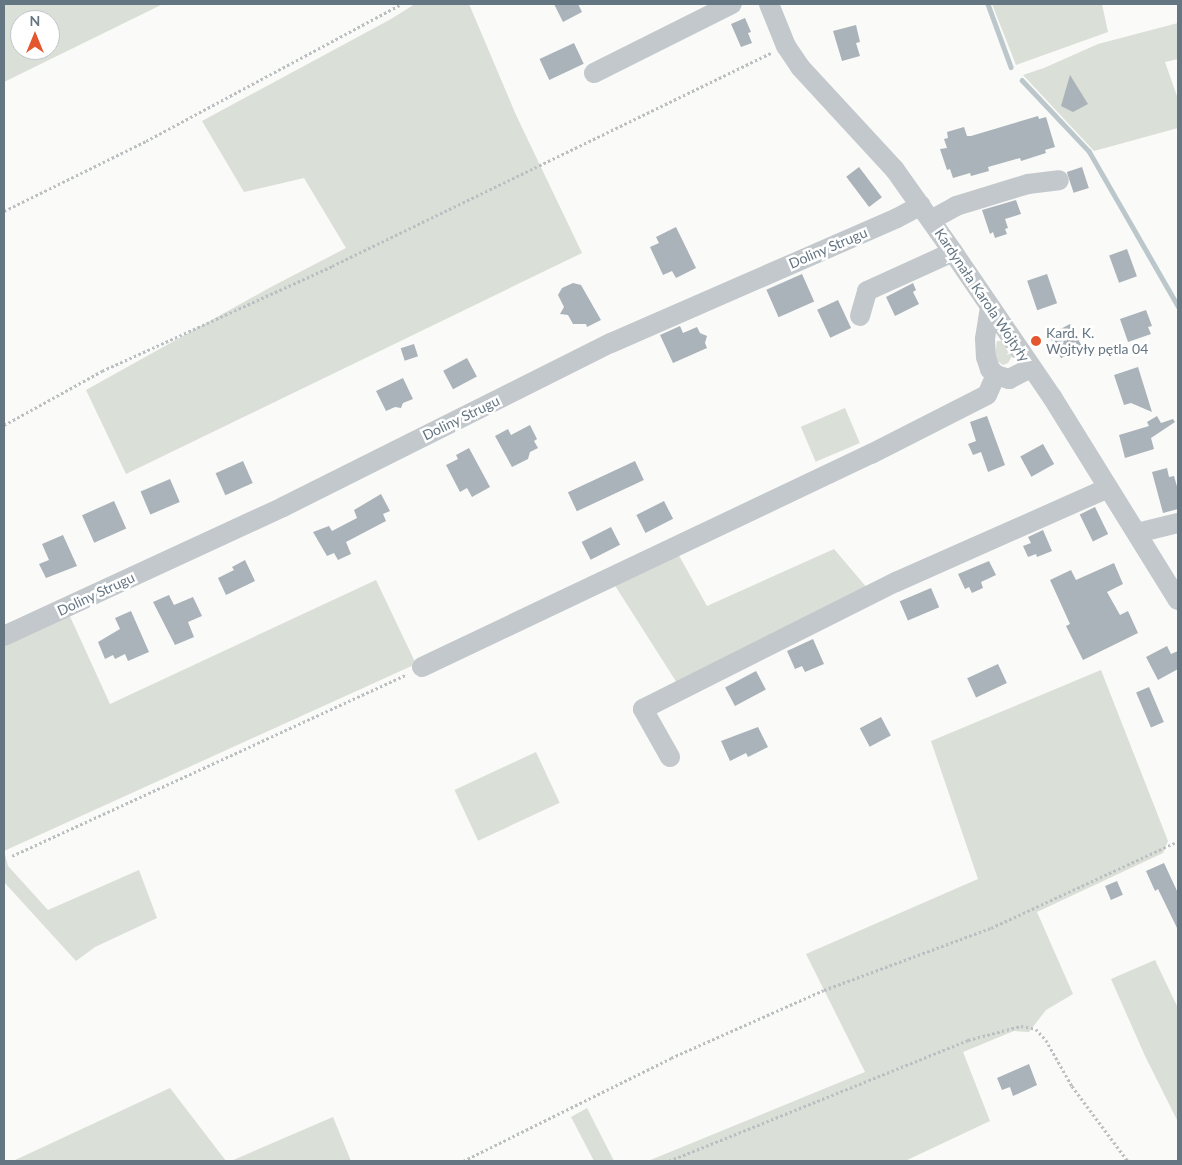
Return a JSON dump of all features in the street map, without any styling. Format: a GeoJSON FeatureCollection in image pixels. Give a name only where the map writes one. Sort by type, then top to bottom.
{"type":"FeatureCollection","features":[{"type":"Feature","properties":{"kind":"street"},"geometry":{"type":"LineString","coordinates":[[594,72],[732,4]]}},
{"type":"Feature","properties":{"kind":"street","name":"Kardynała Karola Wojtyły"},"geometry":{"type":"LineString","coordinates":[[769,4],[786,46],[800,67],[880,154],[926,212],[954,252],[1031,368],[1178,600]]}},
{"type":"Feature","properties":{"kind":"street","name":"Doliny Strugu"},"geometry":{"type":"LineString","coordinates":[[4,636],[283,507],[611,343],[897,218],[956,206],[1028,184],[1058,180]]}},
{"type":"Feature","properties":{"kind":"street"},"geometry":{"type":"LineString","coordinates":[[860,316],[867,291],[954,252]]}},
{"type":"Feature","properties":{"kind":"street"},"geometry":{"type":"LineString","coordinates":[[990,307],[985,339],[986,357],[990,369],[996,375],[1008,379],[1031,368]]}},
{"type":"Feature","properties":{"kind":"street"},"geometry":{"type":"LineString","coordinates":[[422,667],[871,454],[987,394],[996,375]]}},
{"type":"Feature","properties":{"kind":"street"},"geometry":{"type":"LineString","coordinates":[[670,757],[643,709],[896,582],[1108,488]]}},
{"type":"Feature","properties":{"kind":"street"},"geometry":{"type":"LineString","coordinates":[[1137,533],[1178,523]]}},
{"type":"Feature","properties":{"kind":"path"},"geometry":{"type":"LineString","coordinates":[[4,212],[146,141],[401,4]]}},
{"type":"Feature","properties":{"kind":"path"},"geometry":{"type":"LineString","coordinates":[[4,425],[102,371],[332,266],[786,46]]}},
{"type":"Feature","properties":{"kind":"path"},"geometry":{"type":"LineString","coordinates":[[12,856],[422,667]]}},
{"type":"Feature","properties":{"kind":"path"},"geometry":{"type":"LineString","coordinates":[[463,1161],[716,1038],[824,990],[991,928],[1178,841]]}},
{"type":"Feature","properties":{"kind":"path"},"geometry":{"type":"LineString","coordinates":[[669,1161],[968,1040],[1021,1026],[1036,1029],[1046,1040],[1072,1086],[1128,1161]]}},
{"type":"Feature","properties":{"kind":"shaded area"},"geometry":{"type":"Polygon","coordinates":[[[4,4],[163,4],[60,55],[60,10],[10,10],[10,60],[49,60],[4,82],[4,4]]]}},
{"type":"Feature","properties":{"kind":"shaded area"},"geometry":{"type":"Polygon","coordinates":[[[415,4],[469,4],[516,115],[582,253],[126,474],[86,390],[271,287],[346,248],[304,178],[244,192],[202,121],[391,19],[415,4]]]}},
{"type":"Feature","properties":{"kind":"shaded area"},"geometry":{"type":"Polygon","coordinates":[[[992,4],[1102,4],[1108,32],[1016,65],[992,4]]]}},
{"type":"Feature","properties":{"kind":"shaded area"},"geometry":{"type":"Polygon","coordinates":[[[1178,23],[1178,59],[1165,62],[1178,99],[1178,128],[1094,151],[1023,75],[1044,68],[1098,44],[1178,23]]]}},
{"type":"Feature","properties":{"kind":"shaded area"},"geometry":{"type":"Polygon","coordinates":[[[997,341],[1003,341],[1012,356],[1008,363],[1003,365],[997,361],[995,355],[997,341]]]}},
{"type":"Feature","properties":{"kind":"shaded area"},"geometry":{"type":"Polygon","coordinates":[[[845,408],[860,443],[816,462],[801,427],[845,408]]]}},
{"type":"Feature","properties":{"kind":"shaded area"},"geometry":{"type":"Polygon","coordinates":[[[834,549],[868,589],[677,683],[614,584],[677,552],[707,606],[834,549]]]}},
{"type":"Feature","properties":{"kind":"shaded area"},"geometry":{"type":"Polygon","coordinates":[[[376,580],[416,664],[4,851],[4,641],[67,610],[110,704],[376,580]]]}},
{"type":"Feature","properties":{"kind":"shaded area"},"geometry":{"type":"Polygon","coordinates":[[[1101,670],[1168,841],[1163,853],[1037,912],[1073,994],[1046,1010],[1029,1032],[1014,1031],[963,1052],[990,1121],[905,1161],[648,1161],[865,1072],[806,954],[978,879],[931,741],[1101,670]]]}},
{"type":"Feature","properties":{"kind":"shaded area"},"geometry":{"type":"Polygon","coordinates":[[[536,752],[560,803],[478,841],[454,790],[536,752]]]}},
{"type":"Feature","properties":{"kind":"shaded area"},"geometry":{"type":"Polygon","coordinates":[[[4,851],[8,866],[48,910],[139,870],[157,918],[95,947],[76,961],[4,882],[4,851]]]}},
{"type":"Feature","properties":{"kind":"shaded area"},"geometry":{"type":"Polygon","coordinates":[[[1155,960],[1178,1008],[1178,1122],[1145,1056],[1111,979],[1155,960]]]}},
{"type":"Feature","properties":{"kind":"shaded area"},"geometry":{"type":"Polygon","coordinates":[[[170,1088],[226,1161],[13,1161],[170,1088]]]}},
{"type":"Feature","properties":{"kind":"shaded area"},"geometry":{"type":"Polygon","coordinates":[[[587,1108],[614,1161],[594,1161],[571,1117],[587,1108]]]}},
{"type":"Feature","properties":{"kind":"shaded area"},"geometry":{"type":"Polygon","coordinates":[[[333,1117],[351,1161],[231,1161],[333,1117]]]}},
{"type":"Feature","properties":{"kind":"building"},"geometry":{"type":"Polygon","coordinates":[[[554,4],[578,4],[582,12],[563,22],[554,4]]]}},
{"type":"Feature","properties":{"kind":"building"},"geometry":{"type":"Polygon","coordinates":[[[745,18],[751,32],[748,33],[752,43],[741,47],[731,24],[745,18]]]}},
{"type":"Feature","properties":{"kind":"building"},"geometry":{"type":"Polygon","coordinates":[[[856,25],[860,42],[856,43],[860,56],[842,61],[833,31],[856,25]]]}},
{"type":"Feature","properties":{"kind":"building"},"geometry":{"type":"Polygon","coordinates":[[[574,43],[584,64],[549,80],[540,59],[574,43]]]}},
{"type":"Feature","properties":{"kind":"building"},"geometry":{"type":"Polygon","coordinates":[[[1070,75],[1088,104],[1073,112],[1061,106],[1070,75]]]}},
{"type":"Feature","properties":{"kind":"building"},"geometry":{"type":"Polygon","coordinates":[[[1038,116],[1039,119],[1046,117],[1055,147],[1045,150],[1046,153],[1021,161],[1020,158],[988,167],[989,171],[971,176],[970,173],[953,178],[950,169],[947,170],[940,149],[947,148],[944,139],[948,138],[947,132],[964,127],[967,136],[971,136],[1038,116]]]}},
{"type":"Feature","properties":{"kind":"building"},"geometry":{"type":"Polygon","coordinates":[[[859,167],[882,197],[869,207],[846,177],[859,167]]]}},
{"type":"Feature","properties":{"kind":"building"},"geometry":{"type":"Polygon","coordinates":[[[1082,167],[1089,188],[1074,193],[1067,172],[1082,167]]]}},
{"type":"Feature","properties":{"kind":"building"},"geometry":{"type":"Polygon","coordinates":[[[1016,200],[1021,214],[1005,219],[1008,228],[1005,229],[1007,234],[995,238],[993,232],[990,234],[982,210],[1016,200]]]}},
{"type":"Feature","properties":{"kind":"building"},"geometry":{"type":"Polygon","coordinates":[[[676,227],[696,268],[676,278],[672,271],[663,275],[650,247],[659,243],[656,237],[676,227]]]}},
{"type":"Feature","properties":{"kind":"building"},"geometry":{"type":"Polygon","coordinates":[[[1127,249],[1137,276],[1119,283],[1109,255],[1127,249]]]}},
{"type":"Feature","properties":{"kind":"building"},"geometry":{"type":"Polygon","coordinates":[[[802,274],[814,301],[779,317],[766,290],[802,274]]]}},
{"type":"Feature","properties":{"kind":"building"},"geometry":{"type":"Polygon","coordinates":[[[1047,274],[1057,303],[1037,310],[1027,281],[1047,274]]]}},
{"type":"Feature","properties":{"kind":"building"},"geometry":{"type":"Polygon","coordinates":[[[573,283],[581,285],[601,320],[587,327],[586,324],[573,324],[568,315],[560,314],[564,307],[558,295],[562,288],[573,283]]]}},
{"type":"Feature","properties":{"kind":"building"},"geometry":{"type":"Polygon","coordinates":[[[913,283],[916,290],[913,292],[919,304],[895,316],[886,297],[913,283]]]}},
{"type":"Feature","properties":{"kind":"building"},"geometry":{"type":"Polygon","coordinates":[[[838,300],[851,328],[830,338],[817,310],[838,300]]]}},
{"type":"Feature","properties":{"kind":"building"},"geometry":{"type":"Polygon","coordinates":[[[1146,310],[1152,326],[1148,327],[1151,334],[1128,342],[1120,319],[1146,310]]]}},
{"type":"Feature","properties":{"kind":"building"},"geometry":{"type":"Polygon","coordinates":[[[1070,324],[1082,347],[1061,358],[1049,335],[1070,324]]]}},
{"type":"Feature","properties":{"kind":"building"},"geometry":{"type":"Polygon","coordinates":[[[680,326],[683,333],[697,327],[700,333],[707,336],[705,343],[707,348],[673,363],[660,335],[680,326]]]}},
{"type":"Feature","properties":{"kind":"building"},"geometry":{"type":"Polygon","coordinates":[[[414,344],[418,356],[405,361],[401,348],[414,344]]]}},
{"type":"Feature","properties":{"kind":"building"},"geometry":{"type":"Polygon","coordinates":[[[467,358],[477,377],[453,389],[443,371],[467,358]]]}},
{"type":"Feature","properties":{"kind":"building"},"geometry":{"type":"Polygon","coordinates":[[[1138,367],[1152,412],[1131,403],[1124,405],[1114,375],[1138,367]]]}},
{"type":"Feature","properties":{"kind":"building"},"geometry":{"type":"Polygon","coordinates":[[[403,378],[413,399],[403,403],[401,408],[395,407],[386,411],[376,391],[403,378]]]}},
{"type":"Feature","properties":{"kind":"building"},"geometry":{"type":"Polygon","coordinates":[[[987,416],[1005,465],[988,472],[981,452],[973,455],[968,444],[976,441],[970,422],[987,416]]]}},
{"type":"Feature","properties":{"kind":"building"},"geometry":{"type":"Polygon","coordinates":[[[1157,416],[1161,423],[1173,419],[1175,422],[1151,438],[1154,449],[1125,458],[1119,435],[1149,426],[1147,422],[1157,416]]]}},
{"type":"Feature","properties":{"kind":"building"},"geometry":{"type":"Polygon","coordinates":[[[530,425],[537,439],[534,441],[538,448],[530,452],[528,459],[512,467],[495,436],[508,429],[511,435],[530,425]]]}},
{"type":"Feature","properties":{"kind":"building"},"geometry":{"type":"Polygon","coordinates":[[[1043,444],[1054,464],[1031,477],[1020,457],[1043,444]]]}},
{"type":"Feature","properties":{"kind":"building"},"geometry":{"type":"Polygon","coordinates":[[[469,448],[490,487],[472,497],[467,488],[460,492],[446,465],[458,459],[456,455],[469,448]]]}},
{"type":"Feature","properties":{"kind":"building"},"geometry":{"type":"Polygon","coordinates":[[[243,461],[253,483],[225,495],[216,473],[243,461]]]}},
{"type":"Feature","properties":{"kind":"building"},"geometry":{"type":"Polygon","coordinates":[[[635,461],[644,480],[577,511],[568,492],[635,461]]]}},
{"type":"Feature","properties":{"kind":"building"},"geometry":{"type":"Polygon","coordinates":[[[1167,468],[1169,477],[1174,476],[1178,490],[1178,509],[1163,513],[1152,472],[1167,468]]]}},
{"type":"Feature","properties":{"kind":"building"},"geometry":{"type":"Polygon","coordinates":[[[170,479],[180,502],[150,515],[141,492],[170,479]]]}},
{"type":"Feature","properties":{"kind":"building"},"geometry":{"type":"Polygon","coordinates":[[[381,494],[390,511],[383,514],[386,521],[346,542],[351,554],[338,560],[334,553],[327,556],[313,532],[329,526],[332,531],[357,518],[354,510],[381,494]]]}},
{"type":"Feature","properties":{"kind":"building"},"geometry":{"type":"Polygon","coordinates":[[[114,501],[126,528],[94,543],[82,515],[114,501]]]}},
{"type":"Feature","properties":{"kind":"building"},"geometry":{"type":"Polygon","coordinates":[[[664,501],[673,519],[645,533],[636,515],[664,501]]]}},
{"type":"Feature","properties":{"kind":"building"},"geometry":{"type":"Polygon","coordinates":[[[1095,507],[1108,534],[1093,541],[1080,514],[1095,507]]]}},
{"type":"Feature","properties":{"kind":"building"},"geometry":{"type":"Polygon","coordinates":[[[611,527],[620,545],[591,560],[582,542],[611,527]]]}},
{"type":"Feature","properties":{"kind":"building"},"geometry":{"type":"Polygon","coordinates":[[[1043,530],[1052,551],[1037,557],[1036,554],[1028,557],[1023,546],[1031,543],[1028,537],[1043,530]]]}},
{"type":"Feature","properties":{"kind":"building"},"geometry":{"type":"Polygon","coordinates":[[[63,535],[77,566],[46,578],[39,564],[49,560],[42,544],[63,535]]]}},
{"type":"Feature","properties":{"kind":"building"},"geometry":{"type":"Polygon","coordinates":[[[245,560],[255,581],[226,595],[218,578],[234,570],[232,567],[245,560]]]}},
{"type":"Feature","properties":{"kind":"building"},"geometry":{"type":"Polygon","coordinates":[[[989,561],[996,575],[981,582],[983,588],[972,593],[969,587],[965,589],[958,574],[989,561]]]}},
{"type":"Feature","properties":{"kind":"building"},"geometry":{"type":"Polygon","coordinates":[[[1114,563],[1123,584],[1107,592],[1120,615],[1128,611],[1138,633],[1083,660],[1066,626],[1070,624],[1050,580],[1071,570],[1076,580],[1114,563]]]}},
{"type":"Feature","properties":{"kind":"building"},"geometry":{"type":"Polygon","coordinates":[[[931,588],[939,607],[908,621],[900,601],[931,588]]]}},
{"type":"Feature","properties":{"kind":"building"},"geometry":{"type":"Polygon","coordinates":[[[169,595],[174,605],[193,597],[202,616],[188,622],[194,637],[175,645],[153,602],[169,595]]]}},
{"type":"Feature","properties":{"kind":"building"},"geometry":{"type":"Polygon","coordinates":[[[131,611],[149,652],[128,661],[125,654],[115,659],[113,655],[105,659],[98,642],[120,629],[115,618],[131,611]]]}},
{"type":"Feature","properties":{"kind":"building"},"geometry":{"type":"Polygon","coordinates":[[[813,639],[824,664],[805,672],[802,666],[795,669],[787,651],[813,639]]]}},
{"type":"Feature","properties":{"kind":"building"},"geometry":{"type":"Polygon","coordinates":[[[1167,646],[1171,654],[1178,651],[1178,669],[1158,680],[1146,657],[1167,646]]]}},
{"type":"Feature","properties":{"kind":"building"},"geometry":{"type":"Polygon","coordinates":[[[998,664],[1007,683],[976,697],[967,678],[998,664]]]}},
{"type":"Feature","properties":{"kind":"building"},"geometry":{"type":"Polygon","coordinates":[[[756,671],[766,690],[735,706],[725,687],[756,671]]]}},
{"type":"Feature","properties":{"kind":"building"},"geometry":{"type":"Polygon","coordinates":[[[1149,687],[1164,722],[1151,727],[1136,692],[1149,687]]]}},
{"type":"Feature","properties":{"kind":"building"},"geometry":{"type":"Polygon","coordinates":[[[881,717],[891,736],[870,747],[860,728],[881,717]]]}},
{"type":"Feature","properties":{"kind":"building"},"geometry":{"type":"Polygon","coordinates":[[[758,727],[768,747],[748,757],[746,753],[730,761],[721,741],[758,727]]]}},
{"type":"Feature","properties":{"kind":"building"},"geometry":{"type":"Polygon","coordinates":[[[1164,863],[1178,893],[1178,930],[1158,889],[1155,891],[1146,871],[1164,863]]]}},
{"type":"Feature","properties":{"kind":"building"},"geometry":{"type":"Polygon","coordinates":[[[1117,881],[1123,895],[1111,900],[1105,886],[1117,881]]]}},
{"type":"Feature","properties":{"kind":"building"},"geometry":{"type":"Polygon","coordinates":[[[1029,1064],[1037,1085],[1013,1096],[1010,1087],[1002,1090],[997,1078],[1029,1064]]]}},
{"type":"Feature","properties":{"kind":"waterway"},"geometry":{"type":"LineString","coordinates":[[988,4],[1011,67]]}},
{"type":"Feature","properties":{"kind":"waterway"},"geometry":{"type":"LineString","coordinates":[[1022,80],[1089,151],[1178,306]]}},
{"type":"Feature","properties":{"kind":"place","name":"Kard. K. Wojtyły pętla 04"},"geometry":{"type":"Point","coordinates":[1036,341]}}]}
